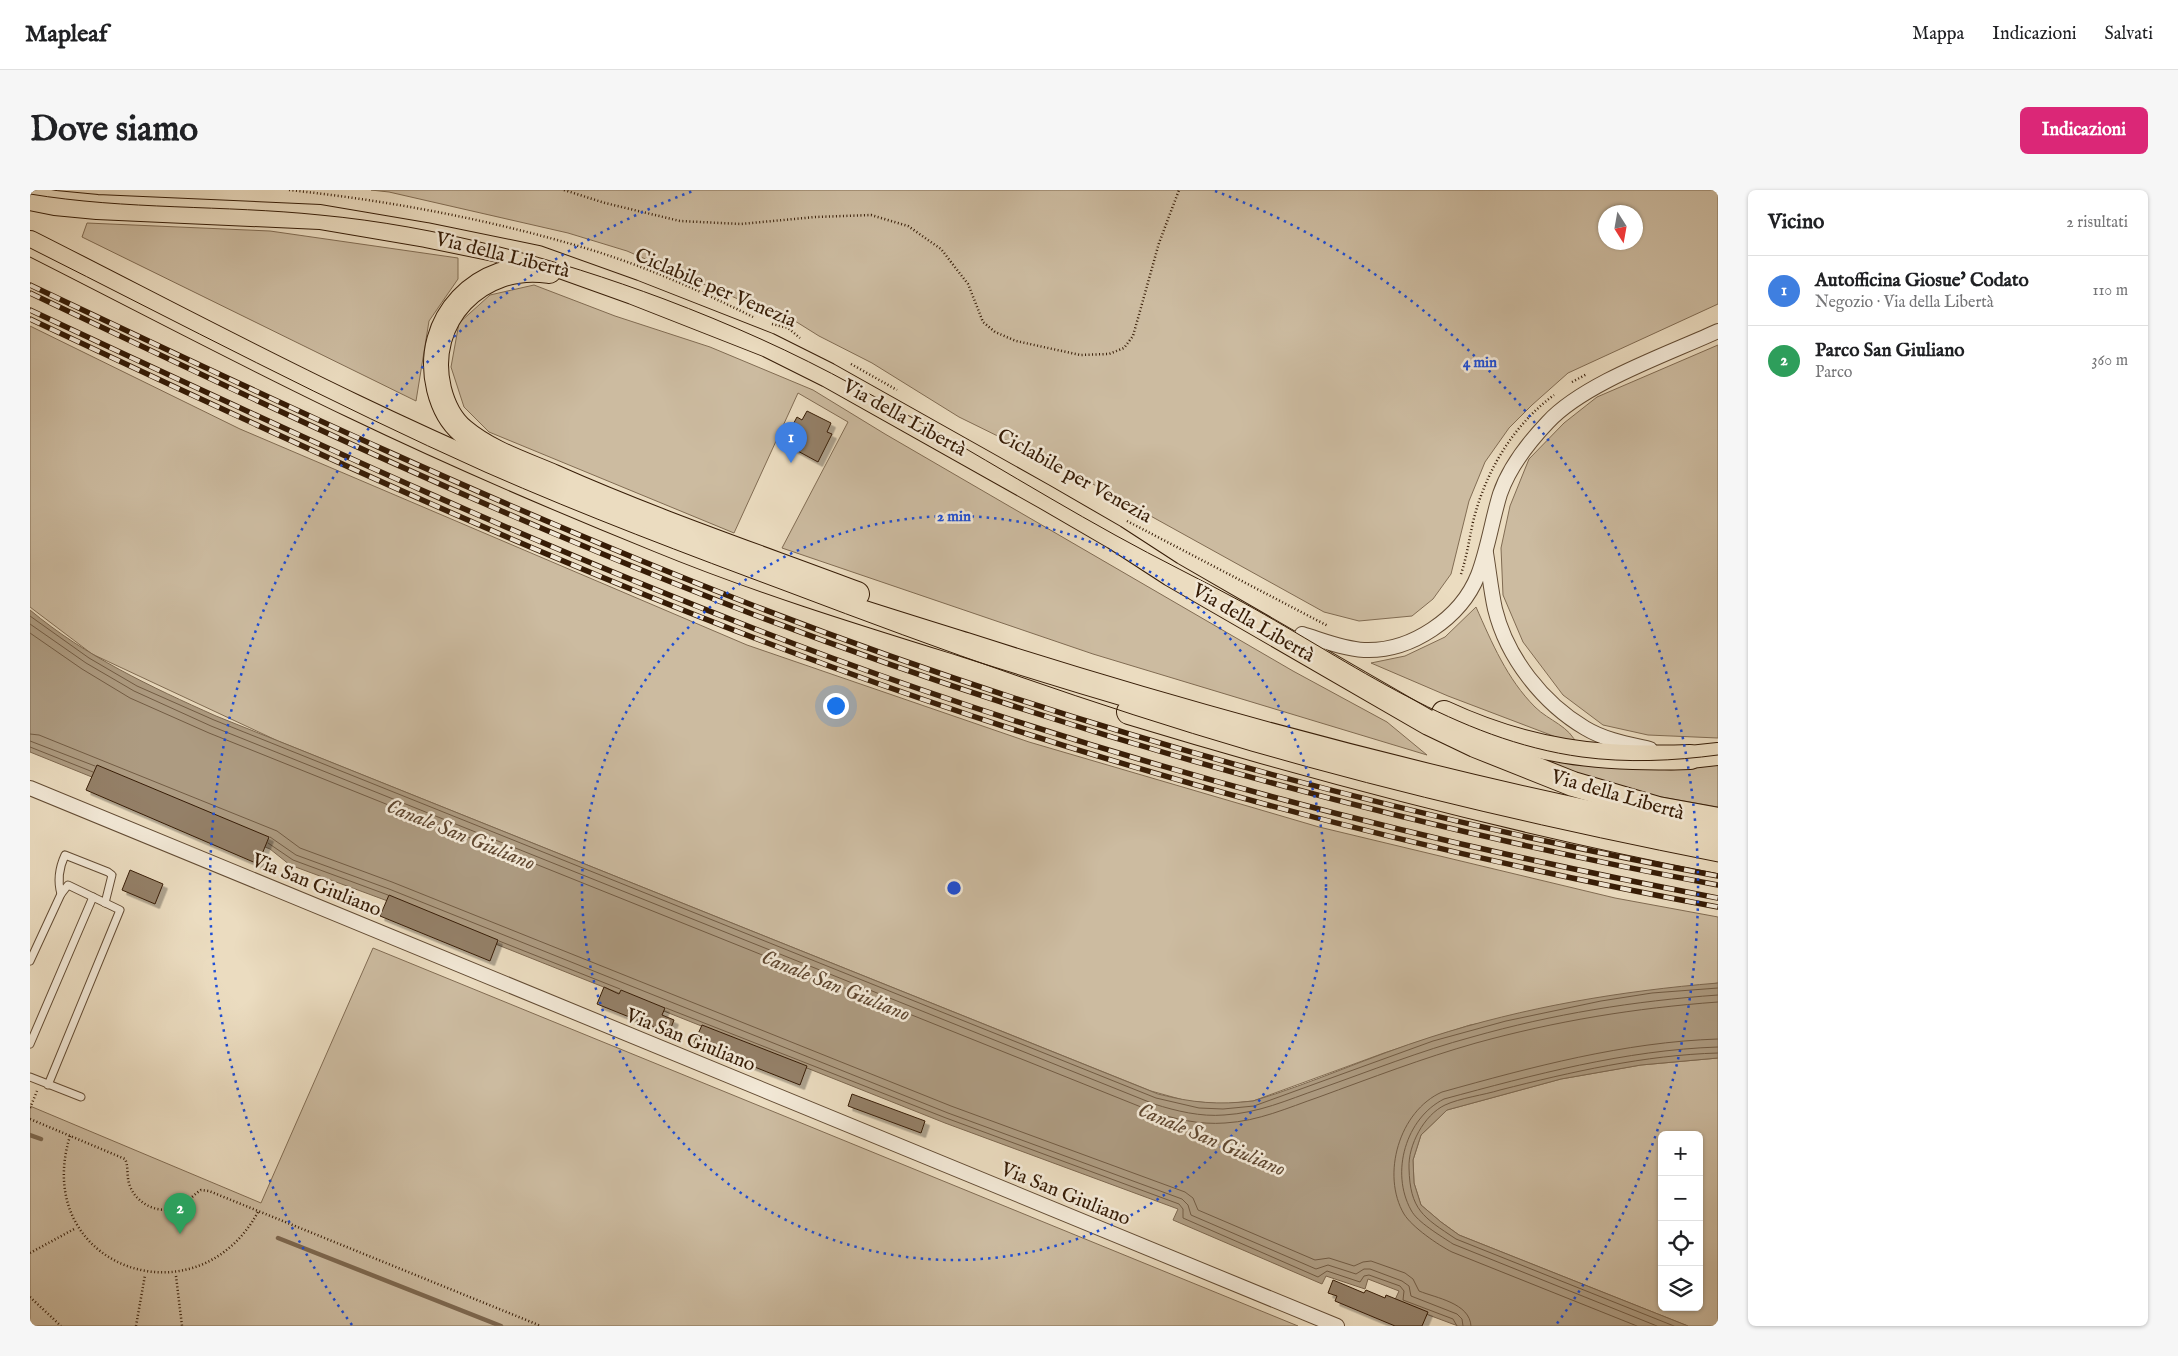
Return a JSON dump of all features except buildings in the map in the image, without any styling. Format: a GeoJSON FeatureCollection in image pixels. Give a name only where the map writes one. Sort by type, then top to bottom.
{"type":"FeatureCollection","features":[{"type":"Feature","properties":{"kind":"highway","name":"Via della Libertà"},"geometry":{"type":"LineString","coordinates":[[30,198],[55,203],[320,217],[346,221],[538,258],[633,292],[768,345],[1119,528],[1171,574],[1429,723],[1537,771],[1608,795],[1658,809],[1718,820]]}},
{"type":"Feature","properties":{"kind":"highway","name":"Via della Libertà"},"geometry":{"type":"LineString","coordinates":[[30,243],[352,406],[656,539],[756,577],[1020,663],[1140,698],[1392,766],[1624,821],[1718,840]]}},
{"type":"Feature","properties":{"kind":"highway"},"geometry":{"type":"LineString","coordinates":[[633,292],[574,274],[538,269],[509,272],[480,284],[460,302],[447,319],[438,344],[436,375],[441,396],[453,419],[462,430],[491,449],[585,491],[920,618],[1012,650],[1392,766]]}},
{"type":"Feature","properties":{"kind":"highway"},"geometry":{"type":"LineString","coordinates":[[1119,528],[1200,578],[1425,704],[1495,734],[1584,756],[1690,758]]}},
{"type":"Feature","properties":{"kind":"highway"},"geometry":{"type":"LineString","coordinates":[[756,577],[877,626],[1099,703],[1224,741],[1423,795],[1562,828],[1718,861]]}},
{"type":"Feature","properties":{"kind":"main road"},"geometry":{"type":"LineString","coordinates":[[1690,758],[1718,754]]}},
{"type":"Feature","properties":{"kind":"street"},"geometry":{"type":"LineString","coordinates":[[1302,634],[1348,648],[1365,650],[1388,648],[1412,641],[1444,619],[1469,593],[1478,574],[1501,492],[1522,454],[1549,421],[1592,389],[1718,331]]}},
{"type":"Feature","properties":{"kind":"street"},"geometry":{"type":"LineString","coordinates":[[1486,547],[1496,610],[1508,644],[1520,666],[1540,689],[1585,728],[1609,739],[1690,758]]}},
{"type":"Feature","properties":{"kind":"street","name":"Via San Giuliano"},"geometry":{"type":"LineString","coordinates":[[30,788],[1337,1326]]}},
{"type":"Feature","properties":{"kind":"lane"},"geometry":{"type":"LineString","coordinates":[[61,894],[58,884],[60,866],[65,855],[108,872],[112,876],[105,903]]}},
{"type":"Feature","properties":{"kind":"lane"},"geometry":{"type":"LineString","coordinates":[[30,960],[61,894],[68,885],[120,910],[45,1083]]}},
{"type":"Feature","properties":{"kind":"lane"},"geometry":{"type":"LineString","coordinates":[[30,1044],[93,897]]}},
{"type":"Feature","properties":{"kind":"lane"},"geometry":{"type":"LineString","coordinates":[[30,1077],[81,1098]]}},
{"type":"Feature","properties":{"kind":"path","name":"Ciclabile per Venezia"},"geometry":{"type":"LineString","coordinates":[[289,190],[347,196],[429,212],[531,234],[599,252],[668,279],[755,318]]}},
{"type":"Feature","properties":{"kind":"path"},"geometry":{"type":"LineString","coordinates":[[564,190],[605,203],[680,221],[741,224],[815,217],[871,215],[908,226],[941,249],[968,284],[982,322],[995,332],[1016,341],[1080,355],[1109,354],[1124,348],[1133,336],[1159,243],[1179,190]]}},
{"type":"Feature","properties":{"kind":"path","name":"Ciclabile per Venezia"},"geometry":{"type":"LineString","coordinates":[[770,324],[788,328],[805,342]]}},
{"type":"Feature","properties":{"kind":"path"},"geometry":{"type":"LineString","coordinates":[[846,362],[871,374],[904,394]]}},
{"type":"Feature","properties":{"kind":"path"},"geometry":{"type":"LineString","coordinates":[[1571,383],[1587,374]]}},
{"type":"Feature","properties":{"kind":"path"},"geometry":{"type":"LineString","coordinates":[[1459,578],[1468,556],[1472,524],[1489,473],[1524,422],[1542,404],[1556,394]]}},
{"type":"Feature","properties":{"kind":"path","name":"Ciclabile per Venezia"},"geometry":{"type":"LineString","coordinates":[[1119,528],[1334,628]]}},
{"type":"Feature","properties":{"kind":"path"},"geometry":{"type":"LineString","coordinates":[[30,1108],[45,1083]]}},
{"type":"Feature","properties":{"kind":"path"},"geometry":{"type":"LineString","coordinates":[[30,1120],[125,1159],[133,1193],[145,1205],[156,1209],[169,1209],[187,1202],[200,1190],[209,1191],[541,1326]]}},
{"type":"Feature","properties":{"kind":"path"},"geometry":{"type":"LineString","coordinates":[[70,1136],[65,1151],[62,1183],[64,1199],[76,1228],[86,1242],[106,1259]]}},
{"type":"Feature","properties":{"kind":"path"},"geometry":{"type":"LineString","coordinates":[[226,1255],[239,1243],[258,1212]]}},
{"type":"Feature","properties":{"kind":"path"},"geometry":{"type":"LineString","coordinates":[[30,1253],[76,1228]]}},
{"type":"Feature","properties":{"kind":"path"},"geometry":{"type":"LineString","coordinates":[[113,1264],[128,1271]]}},
{"type":"Feature","properties":{"kind":"path"},"geometry":{"type":"LineString","coordinates":[[194,1272],[202,1269]]}},
{"type":"Feature","properties":{"kind":"path"},"geometry":{"type":"LineString","coordinates":[[137,1273],[153,1276]]}},
{"type":"Feature","properties":{"kind":"path"},"geometry":{"type":"LineString","coordinates":[[168,1276],[185,1274]]}},
{"type":"Feature","properties":{"kind":"path"},"geometry":{"type":"LineString","coordinates":[[136,1326],[145,1275]]}},
{"type":"Feature","properties":{"kind":"path"},"geometry":{"type":"LineString","coordinates":[[176,1276],[182,1326]]}},
{"type":"Feature","properties":{"kind":"path"},"geometry":{"type":"LineString","coordinates":[[30,1297],[60,1326]]}},
{"type":"Feature","properties":{"kind":"shaded area"},"geometry":{"type":"Polygon","coordinates":[[[371,190],[1718,190],[1718,304],[1568,373],[1509,428],[1485,462],[1469,501],[1451,574],[1433,599],[1412,616],[1359,621],[1324,612],[1073,473],[959,417],[872,363],[819,336],[787,316],[738,299],[627,251],[568,233],[389,192],[371,190]]]}},
{"type":"Feature","properties":{"kind":"shaded area"},"geometry":{"type":"Polygon","coordinates":[[[87,223],[270,231],[458,258],[458,279],[429,321],[416,401],[82,237],[87,223]]]}},
{"type":"Feature","properties":{"kind":"shaded area"},"geometry":{"type":"Polygon","coordinates":[[[534,285],[615,316],[710,347],[813,390],[885,434],[1293,671],[1387,722],[1427,755],[1093,654],[782,548],[848,422],[798,393],[734,533],[489,432],[464,407],[451,367],[459,323],[490,295],[534,285]]]}},
{"type":"Feature","properties":{"kind":"shaded area"},"geometry":{"type":"Polygon","coordinates":[[[30,326],[240,429],[747,645],[1029,742],[1319,827],[1615,898],[1718,917],[1718,983],[1470,1025],[1384,1053],[1253,1101],[1223,1104],[1187,1101],[1151,1091],[278,741],[92,654],[30,607],[30,326]]]}},
{"type":"Feature","properties":{"kind":"shaded area"},"geometry":{"type":"Polygon","coordinates":[[[1718,345],[1718,738],[1648,735],[1603,725],[1563,695],[1523,642],[1503,595],[1501,548],[1510,506],[1529,459],[1564,423],[1597,397],[1718,345]]]}},
{"type":"Feature","properties":{"kind":"shaded area"},"geometry":{"type":"Polygon","coordinates":[[[1476,607],[1501,660],[1516,685],[1535,707],[1564,728],[1574,738],[1577,745],[1448,696],[1371,663],[1405,656],[1445,637],[1476,607]]]}},
{"type":"Feature","properties":{"kind":"shaded area"},"geometry":{"type":"Polygon","coordinates":[[[1540,760],[1671,770],[1718,765],[1718,807],[1622,790],[1540,760]]]}},
{"type":"Feature","properties":{"kind":"shaded area"},"geometry":{"type":"Polygon","coordinates":[[[373,948],[1298,1326],[30,1326],[30,1106],[261,1203],[373,948]]]}},
{"type":"Feature","properties":{"kind":"shaded area"},"geometry":{"type":"Polygon","coordinates":[[[1718,1058],[1718,1326],[1688,1326],[1459,1235],[1421,1205],[1414,1183],[1413,1160],[1421,1135],[1447,1110],[1561,1079],[1641,1065],[1718,1058]]]}},
{"type":"Feature","properties":{"kind":"water","name":"Canale San Giuliano"},"geometry":{"type":"Polygon","coordinates":[[[30,610],[51,627],[96,656],[167,694],[216,716],[1158,1094],[1171,1097],[1205,1102],[1253,1101],[1409,1044],[1466,1026],[1573,1002],[1681,986],[1718,983],[1718,1058],[1641,1065],[1561,1079],[1447,1110],[1421,1135],[1413,1160],[1414,1183],[1421,1205],[1459,1235],[1688,1326],[1458,1326],[1394,1302],[1399,1291],[1368,1279],[1365,1289],[1326,1276],[1322,1284],[1173,1220],[1178,1209],[945,1123],[385,900],[290,865],[270,849],[30,752],[30,610]]]}},
{"type":"Feature","properties":{"kind":"waterway"},"geometry":{"type":"LineString","coordinates":[[30,1135],[41,1139]]}},
{"type":"Feature","properties":{"kind":"waterway"},"geometry":{"type":"LineString","coordinates":[[278,1238],[501,1326]]}},
{"type":"Feature","properties":{"kind":"tram line"},"geometry":{"type":"LineString","coordinates":[[30,194],[102,203],[284,212],[364,220],[452,236],[538,257],[580,270],[689,309],[785,350],[832,374],[921,422],[1147,553],[1244,603],[1366,674],[1448,717],[1491,734],[1536,748],[1582,757],[1650,760],[1718,755]]}},
{"type":"Feature","properties":{"kind":"tram line"},"geometry":{"type":"LineString","coordinates":[[30,248],[313,391],[485,472],[636,534],[903,635],[1134,715],[1251,751],[1366,783],[1483,811],[1600,838],[1718,862]]}},
{"type":"Feature","properties":{"kind":"railway"},"geometry":{"type":"LineString","coordinates":[[30,285],[207,369],[475,490],[656,567],[865,647],[1105,727],[1226,762],[1349,795],[1471,824],[1718,876]]}},
{"type":"Feature","properties":{"kind":"railway"},"geometry":{"type":"LineString","coordinates":[[30,293],[296,419],[475,500],[656,576],[865,656],[1105,735],[1348,803],[1471,833],[1718,885]]}},
{"type":"Feature","properties":{"kind":"railway"},"geometry":{"type":"LineString","coordinates":[[30,310],[328,448],[527,536],[730,619],[832,658],[940,696],[1049,732],[1159,765],[1381,825],[1605,876],[1718,898]]}},
{"type":"Feature","properties":{"kind":"railway"},"geometry":{"type":"LineString","coordinates":[[30,319],[228,412],[527,546],[730,628],[832,667],[940,705],[1049,741],[1159,774],[1381,834],[1493,861],[1718,907]]}},
{"type":"Feature","properties":{"kind":"place","name":"Autofficina Giosue' Codato"},"geometry":{"type":"Point","coordinates":[791,463]}},
{"type":"Feature","properties":{"kind":"place","name":"Parco San Giuliano"},"geometry":{"type":"Point","coordinates":[180,1234]}}]}
